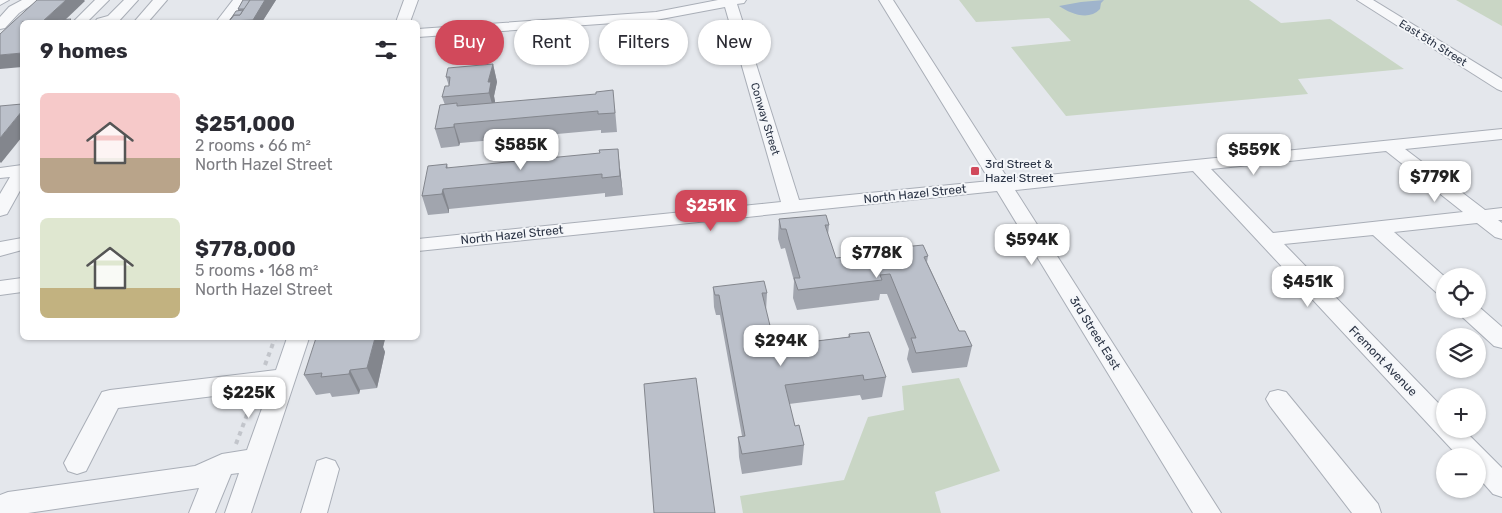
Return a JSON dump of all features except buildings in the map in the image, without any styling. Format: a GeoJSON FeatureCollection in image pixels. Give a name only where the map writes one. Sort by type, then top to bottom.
{"type":"FeatureCollection","features":[{"type":"Feature","properties":{"kind":"street"},"geometry":{"type":"LineString","coordinates":[[0,25],[2,20],[14,10],[32,0]]}},
{"type":"Feature","properties":{"kind":"street"},"geometry":{"type":"LineString","coordinates":[[82,20],[102,0]]}},
{"type":"Feature","properties":{"kind":"street"},"geometry":{"type":"LineString","coordinates":[[109,20],[113,19],[131,0]]}},
{"type":"Feature","properties":{"kind":"street"},"geometry":{"type":"LineString","coordinates":[[143,20],[160,0]]}},
{"type":"Feature","properties":{"kind":"street"},"geometry":{"type":"LineString","coordinates":[[225,20],[240,0]]}},
{"type":"Feature","properties":{"kind":"street"},"geometry":{"type":"LineString","coordinates":[[404,20],[410,0]]}},
{"type":"Feature","properties":{"kind":"street","name":"3rd Street East"},"geometry":{"type":"LineString","coordinates":[[886,0],[1208,513]]}},
{"type":"Feature","properties":{"kind":"street","name":"East 5th Street"},"geometry":{"type":"LineString","coordinates":[[1364,0],[1502,86]]}},
{"type":"Feature","properties":{"kind":"street"},"geometry":{"type":"LineString","coordinates":[[420,33],[656,16],[734,1]]}},
{"type":"Feature","properties":{"kind":"street","name":"Conway Street"},"geometry":{"type":"LineString","coordinates":[[734,1],[792,207]]}},
{"type":"Feature","properties":{"kind":"street","name":"North Hazel Street"},"geometry":{"type":"LineString","coordinates":[[420,245],[1502,134]]}},
{"type":"Feature","properties":{"kind":"street"},"geometry":{"type":"LineString","coordinates":[[1389,145],[1502,234]]}},
{"type":"Feature","properties":{"kind":"street","name":"Fremont Avenue"},"geometry":{"type":"LineString","coordinates":[[1197,165],[1436,417]]}},
{"type":"Feature","properties":{"kind":"street"},"geometry":{"type":"LineString","coordinates":[[0,173],[20,174]]}},
{"type":"Feature","properties":{"kind":"street"},"geometry":{"type":"LineString","coordinates":[[0,210],[20,177]]}},
{"type":"Feature","properties":{"kind":"street"},"geometry":{"type":"LineString","coordinates":[[1267,240],[1502,214]]}},
{"type":"Feature","properties":{"kind":"street"},"geometry":{"type":"LineString","coordinates":[[1377,228],[1436,281]]}},
{"type":"Feature","properties":{"kind":"street"},"geometry":{"type":"LineString","coordinates":[[0,249],[20,244]]}},
{"type":"Feature","properties":{"kind":"street"},"geometry":{"type":"LineString","coordinates":[[0,288],[20,285]]}},
{"type":"Feature","properties":{"kind":"street"},"geometry":{"type":"LineString","coordinates":[[1477,318],[1502,340]]}},
{"type":"Feature","properties":{"kind":"street"},"geometry":{"type":"LineString","coordinates":[[238,513],[297,340]]}},
{"type":"Feature","properties":{"kind":"street"},"geometry":{"type":"LineString","coordinates":[[77,463],[110,399],[284,378]]}},
{"type":"Feature","properties":{"kind":"street"},"geometry":{"type":"LineString","coordinates":[[1278,399],[1368,513]]}},
{"type":"Feature","properties":{"kind":"street","name":"Fremont Avenue"},"geometry":{"type":"LineString","coordinates":[[1456,438],[1466,448]]}},
{"type":"Feature","properties":{"kind":"street"},"geometry":{"type":"LineString","coordinates":[[8,504],[198,477],[225,464],[257,459]]}},
{"type":"Feature","properties":{"kind":"street"},"geometry":{"type":"LineString","coordinates":[[202,513],[225,464]]}},
{"type":"Feature","properties":{"kind":"street"},"geometry":{"type":"LineString","coordinates":[[314,513],[326,469]]}},
{"type":"Feature","properties":{"kind":"street"},"geometry":{"type":"LineString","coordinates":[[1486,469],[1502,486]]}},
{"type":"Feature","properties":{"kind":"path"},"geometry":{"type":"LineString","coordinates":[[225,464],[274,340]]}},
{"type":"Feature","properties":{"kind":"green space"},"geometry":{"type":"Polygon","coordinates":[[[959,0],[1249,0],[1281,23],[1330,19],[1404,69],[1298,79],[1308,94],[1066,116],[1011,47],[1071,41],[1049,18],[976,22],[959,0]]]}},
{"type":"Feature","properties":{"kind":"green space"},"geometry":{"type":"Polygon","coordinates":[[[1456,0],[1502,0],[1502,26],[1456,0]]]}},
{"type":"Feature","properties":{"kind":"green space"},"geometry":{"type":"Polygon","coordinates":[[[959,378],[1000,471],[935,492],[941,513],[743,513],[740,496],[844,480],[868,417],[904,410],[902,386],[959,378]]]}},
{"type":"Feature","properties":{"kind":"water"},"geometry":{"type":"Polygon","coordinates":[[[1104,0],[1101,3],[1100,9],[1091,15],[1074,14],[1059,6],[1081,2],[1104,0]]]}},
{"type":"Feature","properties":{"kind":"place","name":"3rd Street & Hazel Street"},"geometry":{"type":"Point","coordinates":[975,171]}}]}
